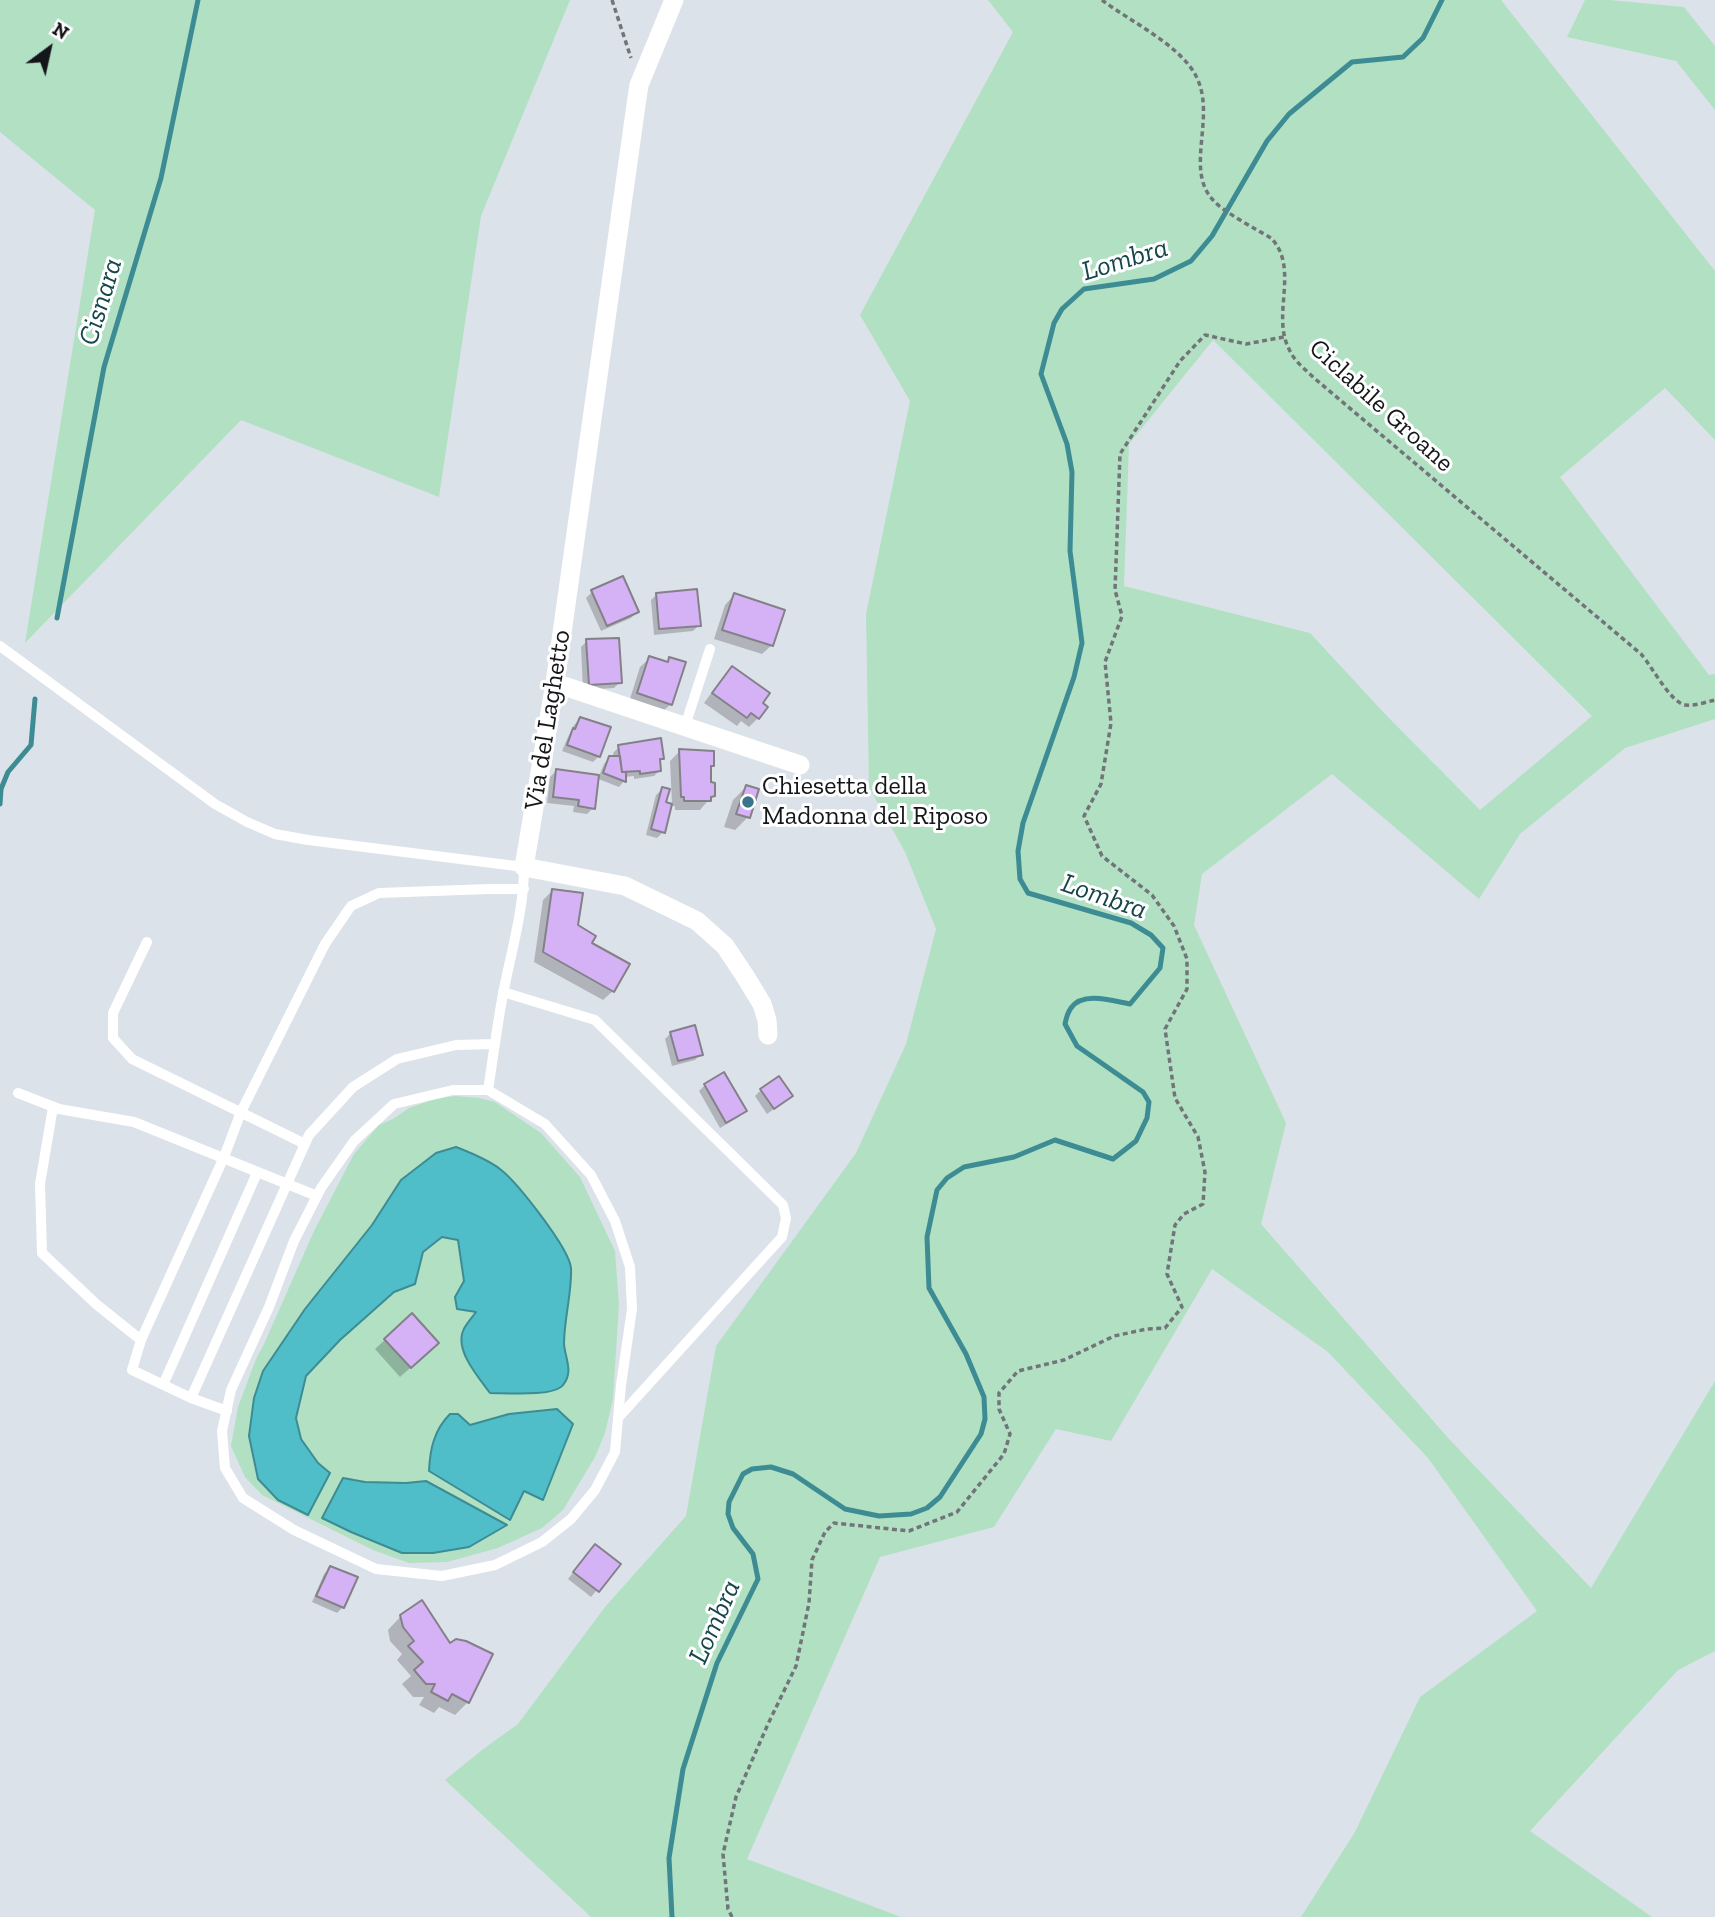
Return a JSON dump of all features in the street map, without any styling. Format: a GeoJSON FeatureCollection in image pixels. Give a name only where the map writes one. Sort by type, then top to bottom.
{"type":"FeatureCollection","features":[{"type":"Feature","properties":{"kind":"street","name":"Via del Laghetto"},"geometry":{"type":"LineString","coordinates":[[524,867],[555,683],[639,85],[674,0]]}},
{"type":"Feature","properties":{"kind":"street"},"geometry":{"type":"LineString","coordinates":[[555,683],[800,765]]}},
{"type":"Feature","properties":{"kind":"street"},"geometry":{"type":"LineString","coordinates":[[524,867],[625,886],[697,921],[724,946],[745,976],[762,1004],[768,1034]]}},
{"type":"Feature","properties":{"kind":"lane"},"geometry":{"type":"LineString","coordinates":[[0,646],[215,804],[275,834],[524,867],[524,889],[511,964],[503,992],[488,1090]]}},
{"type":"Feature","properties":{"kind":"lane"},"geometry":{"type":"LineString","coordinates":[[685,726],[710,649]]}},
{"type":"Feature","properties":{"kind":"lane"},"geometry":{"type":"LineString","coordinates":[[227,1410],[191,1398],[132,1370],[141,1340],[224,1157],[241,1112],[325,944],[351,906],[379,893],[524,889]]}},
{"type":"Feature","properties":{"kind":"lane"},"geometry":{"type":"LineString","coordinates":[[146,942],[113,1013],[113,1038],[132,1059],[305,1144]]}},
{"type":"Feature","properties":{"kind":"lane"},"geometry":{"type":"LineString","coordinates":[[503,992],[594,1020],[783,1205],[786,1218],[782,1237],[618,1418]]}},
{"type":"Feature","properties":{"kind":"lane"},"geometry":{"type":"LineString","coordinates":[[191,1398],[309,1135],[353,1087],[397,1059],[456,1045],[495,1044]]}},
{"type":"Feature","properties":{"kind":"lane"},"geometry":{"type":"LineString","coordinates":[[453,1090],[488,1090],[545,1124],[591,1175],[615,1221],[630,1268],[632,1308],[618,1418],[615,1452],[594,1490],[571,1519],[542,1542],[495,1565],[442,1576],[376,1569],[294,1530],[243,1498],[225,1468],[222,1431],[231,1390],[269,1307],[294,1241],[317,1196],[354,1140],[394,1104],[453,1090]]}},
{"type":"Feature","properties":{"kind":"lane"},"geometry":{"type":"LineString","coordinates":[[18,1093],[59,1110],[134,1122],[317,1196]]}},
{"type":"Feature","properties":{"kind":"lane"},"geometry":{"type":"LineString","coordinates":[[53,1107],[40,1184],[42,1253],[96,1304],[141,1340]]}},
{"type":"Feature","properties":{"kind":"lane"},"geometry":{"type":"LineString","coordinates":[[163,1385],[257,1172]]}},
{"type":"Feature","properties":{"kind":"path"},"geometry":{"type":"LineString","coordinates":[[612,0],[639,85]]}},
{"type":"Feature","properties":{"kind":"path","name":"Ciclabile Groane"},"geometry":{"type":"LineString","coordinates":[[1102,0],[1174,49],[1197,77],[1204,97],[1205,119],[1199,162],[1207,192],[1215,203],[1277,244],[1285,291],[1284,338],[1299,363],[1641,654],[1680,704],[1687,706],[1715,700]]}},
{"type":"Feature","properties":{"kind":"path"},"geometry":{"type":"LineString","coordinates":[[732,1917],[728,1909],[723,1854],[736,1797],[796,1666],[810,1603],[812,1560],[825,1532],[834,1523],[909,1531],[957,1512],[1004,1454],[1010,1434],[999,1409],[999,1393],[1018,1371],[1064,1360],[1114,1336],[1165,1328],[1182,1307],[1167,1274],[1175,1225],[1184,1214],[1203,1204],[1205,1172],[1198,1136],[1175,1098],[1165,1029],[1187,989],[1187,959],[1174,926],[1152,895],[1102,856],[1084,816],[1101,784],[1111,723],[1105,662],[1122,616],[1115,590],[1120,454],[1180,361],[1205,335],[1245,344],[1284,338]]}},
{"type":"Feature","properties":{"kind":"green space"},"geometry":{"type":"Polygon","coordinates":[[[0,0],[570,0],[481,216],[439,497],[241,420],[25,643],[95,210],[0,132],[0,0]]]}},
{"type":"Feature","properties":{"kind":"green space"},"geometry":{"type":"Polygon","coordinates":[[[988,0],[1501,0],[1715,271],[1715,440],[1665,388],[1560,477],[1709,675],[1715,674],[1715,719],[1625,748],[1520,834],[1479,899],[1332,774],[1202,874],[1194,925],[1286,1123],[1261,1224],[1449,1439],[1591,1588],[1715,1381],[1715,1651],[1678,1670],[1530,1831],[1652,1917],[1301,1917],[1355,1832],[1420,1697],[1537,1611],[1428,1458],[1328,1352],[1212,1269],[1111,1441],[1056,1429],[994,1527],[880,1557],[747,1859],[901,1917],[591,1917],[445,1780],[518,1724],[605,1607],[686,1516],[716,1346],[856,1153],[906,1044],[936,929],[905,852],[869,787],[866,614],[910,401],[860,315],[1013,32],[988,0]],[[1213,340],[1129,444],[1124,586],[1310,633],[1480,810],[1592,716],[1213,340]]]}},
{"type":"Feature","properties":{"kind":"green space"},"geometry":{"type":"Polygon","coordinates":[[[1585,0],[1684,7],[1715,46],[1715,110],[1676,61],[1567,37],[1585,0]]]}},
{"type":"Feature","properties":{"kind":"green space"},"geometry":{"type":"Polygon","coordinates":[[[455,1096],[495,1102],[541,1133],[580,1177],[615,1251],[619,1304],[613,1399],[605,1433],[595,1457],[563,1510],[542,1528],[498,1548],[447,1562],[409,1563],[373,1550],[262,1495],[245,1477],[231,1446],[238,1407],[256,1359],[314,1231],[354,1154],[379,1125],[409,1108],[435,1099],[455,1096]]]}},
{"type":"Feature","properties":{"kind":"water"},"geometry":{"type":"Polygon","coordinates":[[[456,1147],[490,1162],[508,1176],[541,1216],[568,1259],[571,1277],[564,1335],[568,1370],[566,1380],[558,1389],[550,1391],[529,1394],[490,1393],[469,1364],[462,1347],[463,1331],[476,1312],[457,1309],[455,1297],[464,1281],[458,1240],[442,1237],[423,1252],[415,1284],[394,1292],[340,1340],[306,1376],[296,1418],[301,1439],[318,1463],[330,1473],[308,1515],[278,1500],[258,1479],[249,1436],[254,1398],[263,1371],[305,1309],[372,1225],[401,1180],[436,1153],[456,1147]]]}},
{"type":"Feature","properties":{"kind":"water"},"geometry":{"type":"Polygon","coordinates":[[[557,1409],[573,1424],[543,1500],[524,1491],[510,1520],[429,1471],[434,1440],[450,1414],[458,1414],[470,1425],[509,1414],[557,1409]]]}},
{"type":"Feature","properties":{"kind":"water"},"geometry":{"type":"Polygon","coordinates":[[[343,1478],[365,1482],[426,1481],[507,1525],[469,1547],[433,1553],[402,1553],[322,1518],[343,1478]]]}},
{"type":"Feature","properties":{"kind":"building"},"geometry":{"type":"Polygon","coordinates":[[[623,576],[639,612],[607,626],[591,590],[623,576]]]}},
{"type":"Feature","properties":{"kind":"building"},"geometry":{"type":"Polygon","coordinates":[[[697,589],[701,626],[659,629],[656,593],[697,589]]]}},
{"type":"Feature","properties":{"kind":"building"},"geometry":{"type":"Polygon","coordinates":[[[734,593],[785,610],[773,646],[722,630],[734,593]]]}},
{"type":"Feature","properties":{"kind":"building"},"geometry":{"type":"Polygon","coordinates":[[[619,638],[622,683],[589,685],[586,639],[619,638]]]}},
{"type":"Feature","properties":{"kind":"building"},"geometry":{"type":"Polygon","coordinates":[[[649,656],[668,662],[669,657],[686,662],[672,705],[637,693],[649,656]]]}},
{"type":"Feature","properties":{"kind":"building"},"geometry":{"type":"Polygon","coordinates":[[[732,666],[770,693],[763,703],[768,707],[759,719],[751,713],[747,718],[712,693],[732,666]]]}},
{"type":"Feature","properties":{"kind":"building"},"geometry":{"type":"Polygon","coordinates":[[[580,717],[611,727],[600,757],[567,745],[580,717]]]}},
{"type":"Feature","properties":{"kind":"building"},"geometry":{"type":"Polygon","coordinates":[[[661,738],[664,759],[660,759],[661,771],[640,774],[640,771],[622,772],[618,745],[661,738]]]}},
{"type":"Feature","properties":{"kind":"building"},"geometry":{"type":"Polygon","coordinates":[[[679,749],[714,751],[711,782],[715,783],[715,796],[711,797],[711,801],[684,801],[684,797],[681,797],[679,749]]]}},
{"type":"Feature","properties":{"kind":"building"},"geometry":{"type":"Polygon","coordinates":[[[609,756],[620,756],[622,772],[626,772],[626,782],[603,773],[609,756]]]}},
{"type":"Feature","properties":{"kind":"building"},"geometry":{"type":"Polygon","coordinates":[[[556,769],[599,775],[595,809],[578,806],[579,800],[553,797],[556,769]]]}},
{"type":"Feature","properties":{"kind":"building","name":"Chiesetta della Madonna del Riposo"},"geometry":{"type":"Polygon","coordinates":[[[746,785],[759,789],[750,818],[736,814],[746,785]]]}},
{"type":"Feature","properties":{"kind":"building"},"geometry":{"type":"Polygon","coordinates":[[[662,787],[670,789],[666,802],[672,804],[665,833],[651,829],[662,787]]]}},
{"type":"Feature","properties":{"kind":"building"},"geometry":{"type":"Polygon","coordinates":[[[552,889],[583,893],[578,925],[596,936],[592,943],[630,964],[614,992],[543,952],[552,889]]]}},
{"type":"Feature","properties":{"kind":"building"},"geometry":{"type":"Polygon","coordinates":[[[695,1025],[703,1055],[678,1061],[670,1032],[695,1025]]]}},
{"type":"Feature","properties":{"kind":"building"},"geometry":{"type":"Polygon","coordinates":[[[724,1072],[747,1111],[726,1123],[704,1084],[724,1072]]]}},
{"type":"Feature","properties":{"kind":"building"},"geometry":{"type":"Polygon","coordinates":[[[779,1076],[793,1096],[774,1109],[760,1089],[779,1076]]]}},
{"type":"Feature","properties":{"kind":"building"},"geometry":{"type":"Polygon","coordinates":[[[412,1313],[439,1343],[411,1368],[384,1339],[412,1313]]]}},
{"type":"Feature","properties":{"kind":"building"},"geometry":{"type":"Polygon","coordinates":[[[595,1544],[621,1564],[599,1592],[573,1572],[595,1544]]]}},
{"type":"Feature","properties":{"kind":"building"},"geometry":{"type":"Polygon","coordinates":[[[330,1566],[358,1577],[344,1608],[316,1596],[330,1566]]]}},
{"type":"Feature","properties":{"kind":"building"},"geometry":{"type":"Polygon","coordinates":[[[422,1600],[450,1643],[456,1639],[466,1641],[493,1654],[469,1703],[452,1694],[448,1701],[431,1692],[435,1684],[426,1684],[414,1670],[423,1662],[408,1646],[414,1641],[403,1627],[400,1615],[422,1600]]]}},
{"type":"Feature","properties":{"kind":"waterway","name":"Cisnara"},"geometry":{"type":"LineString","coordinates":[[57,618],[104,367],[161,178],[198,0]]}},
{"type":"Feature","properties":{"kind":"waterway","name":"Lombra"},"geometry":{"type":"LineString","coordinates":[[672,1917],[669,1858],[683,1769],[717,1663],[758,1579],[753,1554],[733,1528],[728,1514],[729,1502],[743,1474],[752,1469],[771,1467],[793,1474],[845,1509],[879,1516],[911,1514],[927,1508],[940,1497],[981,1434],[985,1419],[984,1397],[966,1354],[929,1288],[927,1237],[937,1190],[947,1178],[964,1167],[1014,1157],[1055,1140],[1113,1159],[1136,1141],[1147,1118],[1149,1102],[1143,1092],[1077,1046],[1065,1024],[1071,1008],[1083,1000],[1099,998],[1130,1004],[1160,968],[1163,948],[1151,935],[1131,923],[1028,893],[1020,879],[1018,851],[1023,823],[1074,677],[1082,643],[1070,551],[1072,472],[1067,444],[1041,374],[1054,323],[1062,309],[1084,289],[1154,279],[1191,261],[1212,236],[1267,141],[1289,114],[1352,62],[1403,57],[1423,38],[1442,0]]}},
{"type":"Feature","properties":{"kind":"waterway","name":"Cisnara"},"geometry":{"type":"LineString","coordinates":[[0,804],[1,789],[8,772],[31,745],[35,699]]}},
{"type":"Feature","properties":{"kind":"place","name":"Chiesetta della Madonna del Riposo"},"geometry":{"type":"Point","coordinates":[748,802]}}]}
